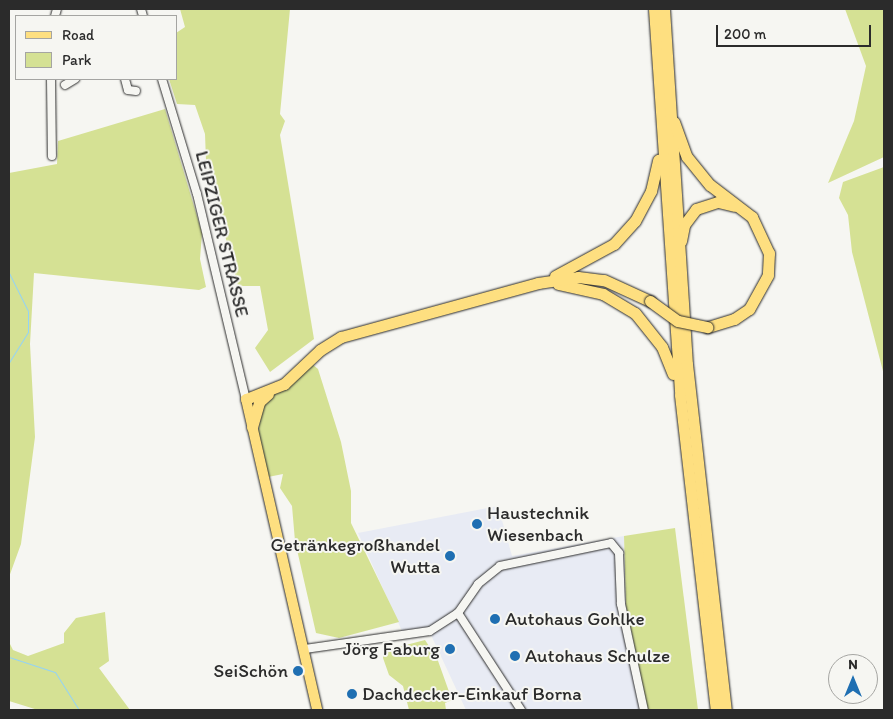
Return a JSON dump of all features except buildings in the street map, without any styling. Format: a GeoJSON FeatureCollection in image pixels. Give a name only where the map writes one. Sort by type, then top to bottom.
{"type":"FeatureCollection","features":[{"type":"Feature","properties":{"kind":"highway"},"geometry":{"type":"LineString","coordinates":[[654,9],[661,146],[680,395],[716,710]]}},
{"type":"Feature","properties":{"kind":"highway"},"geometry":{"type":"LineString","coordinates":[[664,9],[678,260],[700,505],[726,710]]}},
{"type":"Feature","properties":{"kind":"highway"},"geometry":{"type":"LineString","coordinates":[[252,427],[259,402],[341,337],[538,283],[578,277],[604,280],[650,301],[678,321],[707,327],[734,319],[749,308],[768,275],[764,234],[742,208],[710,185],[687,157],[667,89]]}},
{"type":"Feature","properties":{"kind":"highway"},"geometry":{"type":"LineString","coordinates":[[538,283],[584,264],[630,227],[650,191],[661,146]]}},
{"type":"Feature","properties":{"kind":"highway"},"geometry":{"type":"LineString","coordinates":[[678,260],[684,225],[696,209],[718,202],[742,208]]}},
{"type":"Feature","properties":{"kind":"highway"},"geometry":{"type":"LineString","coordinates":[[538,283],[603,294],[635,313],[662,347],[680,395]]}},
{"type":"Feature","properties":{"kind":"highway"},"geometry":{"type":"LineString","coordinates":[[246,399],[269,393]]}},
{"type":"Feature","properties":{"kind":"main road"},"geometry":{"type":"LineString","coordinates":[[246,399],[305,649],[317,710]]}},
{"type":"Feature","properties":{"kind":"street"},"geometry":{"type":"LineString","coordinates":[[51,80],[52,156]]}},
{"type":"Feature","properties":{"kind":"street"},"geometry":{"type":"LineString","coordinates":[[65,85],[72,80]]}},
{"type":"Feature","properties":{"kind":"street"},"geometry":{"type":"LineString","coordinates":[[125,80],[128,90],[136,91]]}},
{"type":"Feature","properties":{"kind":"street","name":"LEIPZIGER STRASSE"},"geometry":{"type":"LineString","coordinates":[[162,80],[197,194],[246,399]]}},
{"type":"Feature","properties":{"kind":"street"},"geometry":{"type":"LineString","coordinates":[[305,649],[430,631],[458,613],[478,584],[500,566],[604,543],[615,545],[621,604],[644,710]]}},
{"type":"Feature","properties":{"kind":"street"},"geometry":{"type":"LineString","coordinates":[[458,613],[521,710]]}},
{"type":"Feature","properties":{"kind":"shaded area"},"geometry":{"type":"Polygon","coordinates":[[[498,506],[512,556],[624,536],[626,606],[648,710],[466,710],[431,635],[402,631],[358,533],[498,506]]]}},
{"type":"Feature","properties":{"kind":"green space"},"geometry":{"type":"Polygon","coordinates":[[[180,9],[290,9],[280,114],[285,121],[280,135],[314,339],[270,372],[255,348],[268,330],[260,286],[238,286],[206,161],[205,134],[195,105],[177,104],[169,80],[178,80],[178,32],[185,27],[180,9]]]}},
{"type":"Feature","properties":{"kind":"green space"},"geometry":{"type":"Polygon","coordinates":[[[845,9],[884,9],[884,157],[828,183],[854,121],[866,66],[845,9]]]}},
{"type":"Feature","properties":{"kind":"green space"},"geometry":{"type":"Polygon","coordinates":[[[165,109],[202,233],[200,259],[206,287],[199,290],[34,273],[30,344],[35,437],[21,544],[9,577],[9,173],[57,164],[58,141],[165,109]]]}},
{"type":"Feature","properties":{"kind":"green space"},"geometry":{"type":"Polygon","coordinates":[[[884,167],[884,375],[852,252],[848,215],[839,198],[843,182],[884,167]]]}},
{"type":"Feature","properties":{"kind":"green space"},"geometry":{"type":"Polygon","coordinates":[[[312,364],[318,369],[341,442],[351,491],[351,523],[399,622],[339,638],[316,633],[295,541],[292,506],[280,488],[283,474],[268,477],[258,433],[262,404],[312,364]]]}},
{"type":"Feature","properties":{"kind":"green space"},"geometry":{"type":"Polygon","coordinates":[[[675,528],[698,710],[648,710],[626,606],[624,536],[675,528]]]}},
{"type":"Feature","properties":{"kind":"green space"},"geometry":{"type":"Polygon","coordinates":[[[105,612],[109,661],[99,668],[130,710],[38,710],[9,701],[9,642],[13,650],[28,656],[64,643],[64,633],[76,618],[105,612]]]}},
{"type":"Feature","properties":{"kind":"green space"},"geometry":{"type":"Polygon","coordinates":[[[425,640],[437,658],[452,700],[445,703],[446,710],[409,710],[403,686],[389,675],[383,658],[383,651],[425,640]]]}},
{"type":"Feature","properties":{"kind":"waterway"},"geometry":{"type":"LineString","coordinates":[[9,244],[9,256]]}},
{"type":"Feature","properties":{"kind":"waterway"},"geometry":{"type":"LineString","coordinates":[[9,273],[28,311],[28,332],[9,362]]}},
{"type":"Feature","properties":{"kind":"waterway"},"geometry":{"type":"LineString","coordinates":[[9,657],[55,672],[79,710]]}},
{"type":"Feature","properties":{"kind":"place","name":"Haustechnik Wiesenbach"},"geometry":{"type":"Point","coordinates":[477,524]}},
{"type":"Feature","properties":{"kind":"place","name":"Getränkegroßhandel Wutta"},"geometry":{"type":"Point","coordinates":[450,556]}},
{"type":"Feature","properties":{"kind":"place","name":"Autohaus Gohlke"},"geometry":{"type":"Point","coordinates":[495,619]}},
{"type":"Feature","properties":{"kind":"place","name":"Jörg Faburg"},"geometry":{"type":"Point","coordinates":[450,649]}},
{"type":"Feature","properties":{"kind":"place","name":"Autohaus Schulze"},"geometry":{"type":"Point","coordinates":[515,656]}},
{"type":"Feature","properties":{"kind":"place","name":"SeiSchön"},"geometry":{"type":"Point","coordinates":[298,671]}},
{"type":"Feature","properties":{"kind":"place","name":"Dachdecker-Einkauf Borna"},"geometry":{"type":"Point","coordinates":[352,694]}}]}
